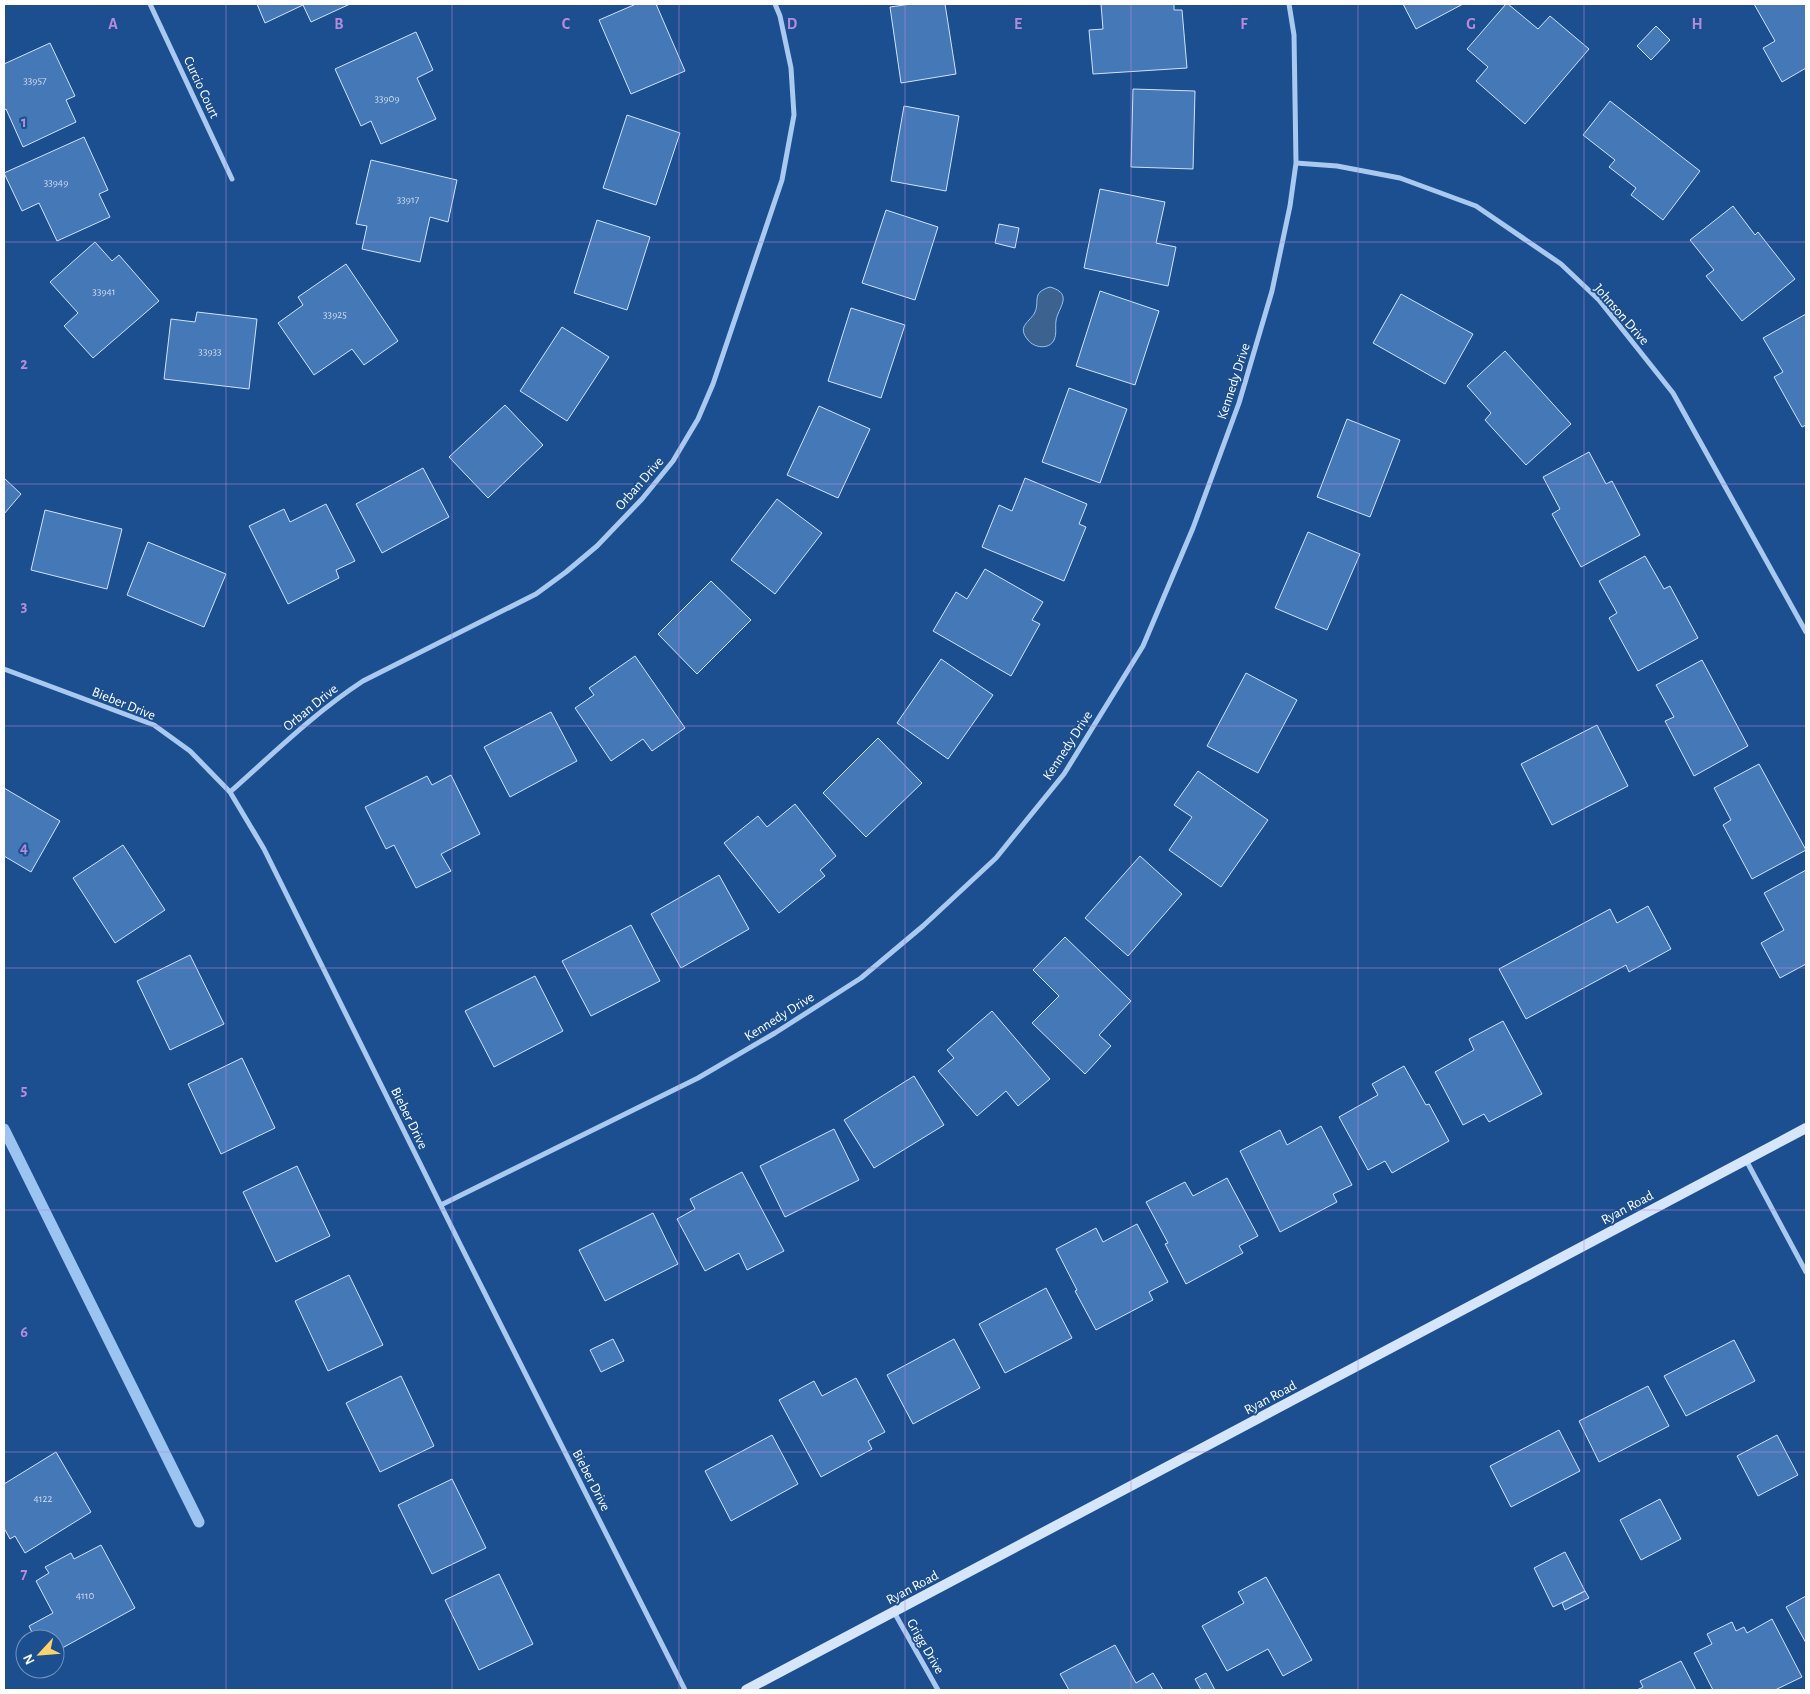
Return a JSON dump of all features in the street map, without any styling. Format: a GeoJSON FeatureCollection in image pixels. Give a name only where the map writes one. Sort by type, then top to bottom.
{"type":"FeatureCollection","features":[{"type":"Feature","properties":{"kind":"main road","name":"Ryan Road"},"geometry":{"type":"LineString","coordinates":[[746,1690],[1806,1128]]}},
{"type":"Feature","properties":{"kind":"street","name":"Curcio Court"},"geometry":{"type":"LineString","coordinates":[[150,4],[232,179]]}},
{"type":"Feature","properties":{"kind":"street","name":"Orban Drive"},"geometry":{"type":"LineString","coordinates":[[230,792],[297,730],[349,690],[363,681],[536,594],[566,572],[597,546],[642,499],[673,461],[698,419],[713,384],[782,180],[794,115],[791,68],[780,16],[775,4]]}},
{"type":"Feature","properties":{"kind":"street","name":"Kennedy Drive"},"geometry":{"type":"LineString","coordinates":[[442,1205],[698,1078],[776,1033],[861,978],[923,926],[1002,851],[1064,774],[1144,646],[1193,528],[1238,403],[1272,291],[1290,206],[1296,163],[1294,35],[1289,4]]}},
{"type":"Feature","properties":{"kind":"street","name":"Johnson Drive"},"geometry":{"type":"LineString","coordinates":[[1296,163],[1337,166],[1400,178],[1476,206],[1561,264],[1598,300],[1673,393],[1806,632]]}},
{"type":"Feature","properties":{"kind":"street","name":"Bieber Drive"},"geometry":{"type":"LineString","coordinates":[[4,669],[154,725],[190,751],[230,792],[264,849],[685,1690]]}},
{"type":"Feature","properties":{"kind":"street"},"geometry":{"type":"LineString","coordinates":[[1746,1160],[1806,1272]]}},
{"type":"Feature","properties":{"kind":"street","name":"Grigg Drive"},"geometry":{"type":"LineString","coordinates":[[894,1612],[938,1690]]}},
{"type":"Feature","properties":{"kind":"water"},"geometry":{"type":"Polygon","coordinates":[[[1050,287],[1062,294],[1063,302],[1057,316],[1054,340],[1049,345],[1041,347],[1034,345],[1028,340],[1023,332],[1023,328],[1036,310],[1038,295],[1044,289],[1050,287]]]}},
{"type":"Feature","properties":{"kind":"building"},"geometry":{"type":"Polygon","coordinates":[[[257,4],[350,4],[311,22],[303,5],[265,23],[257,4]]]}},
{"type":"Feature","properties":{"kind":"building"},"geometry":{"type":"Polygon","coordinates":[[[636,4],[656,4],[685,71],[631,94],[599,20],[636,4]]]}},
{"type":"Feature","properties":{"kind":"building"},"geometry":{"type":"Polygon","coordinates":[[[911,4],[945,4],[956,74],[901,83],[890,7],[911,4]]]}},
{"type":"Feature","properties":{"kind":"building"},"geometry":{"type":"Polygon","coordinates":[[[1101,4],[1174,4],[1174,10],[1182,10],[1187,68],[1093,74],[1089,30],[1103,29],[1101,4]]]}},
{"type":"Feature","properties":{"kind":"building"},"geometry":{"type":"Polygon","coordinates":[[[1403,4],[1463,4],[1416,29],[1403,4]]]}},
{"type":"Feature","properties":{"kind":"building"},"geometry":{"type":"Polygon","coordinates":[[[1506,4],[1538,29],[1550,16],[1589,49],[1525,124],[1476,81],[1488,67],[1467,49],[1506,4]]]}},
{"type":"Feature","properties":{"kind":"building"},"geometry":{"type":"Polygon","coordinates":[[[1754,4],[1806,4],[1806,68],[1782,82],[1763,48],[1775,41],[1754,4]]]}},
{"type":"Feature","properties":{"kind":"building"},"geometry":{"type":"Polygon","coordinates":[[[1656,26],[1670,40],[1651,60],[1637,46],[1656,26]]]}},
{"type":"Feature","properties":{"kind":"building"},"geometry":{"type":"Polygon","coordinates":[[[416,32],[433,70],[417,78],[436,119],[381,144],[371,121],[361,126],[335,69],[416,32]]]}},
{"type":"Feature","properties":{"kind":"building"},"geometry":{"type":"Polygon","coordinates":[[[50,43],[75,96],[66,100],[76,122],[23,147],[6,109],[4,110],[4,64],[50,43]]]}},
{"type":"Feature","properties":{"kind":"building"},"geometry":{"type":"Polygon","coordinates":[[[1133,89],[1195,91],[1193,169],[1131,167],[1133,89]]]}},
{"type":"Feature","properties":{"kind":"building"},"geometry":{"type":"Polygon","coordinates":[[[1610,101],[1700,171],[1663,220],[1631,195],[1636,188],[1609,167],[1615,160],[1583,135],[1610,101]]]}},
{"type":"Feature","properties":{"kind":"building"},"geometry":{"type":"Polygon","coordinates":[[[904,106],[959,116],[946,191],[891,181],[904,106]]]}},
{"type":"Feature","properties":{"kind":"building"},"geometry":{"type":"Polygon","coordinates":[[[627,115],[680,133],[656,205],[603,188],[627,115]]]}},
{"type":"Feature","properties":{"kind":"building"},"geometry":{"type":"Polygon","coordinates":[[[84,137],[108,190],[99,194],[110,217],[57,241],[39,203],[22,211],[4,173],[84,137]]]}},
{"type":"Feature","properties":{"kind":"building"},"geometry":{"type":"Polygon","coordinates":[[[371,160],[457,180],[448,222],[430,217],[420,262],[362,249],[367,226],[356,224],[371,160]]]}},
{"type":"Feature","properties":{"kind":"building"},"geometry":{"type":"Polygon","coordinates":[[[1100,189],[1165,202],[1156,243],[1176,247],[1168,286],[1084,268],[1100,189]]]}},
{"type":"Feature","properties":{"kind":"building"},"geometry":{"type":"Polygon","coordinates":[[[1733,206],[1755,235],[1758,232],[1795,279],[1742,321],[1706,276],[1714,270],[1690,240],[1733,206]]]}},
{"type":"Feature","properties":{"kind":"building"},"geometry":{"type":"Polygon","coordinates":[[[886,210],[938,227],[915,300],[862,283],[886,210]]]}},
{"type":"Feature","properties":{"kind":"building"},"geometry":{"type":"Polygon","coordinates":[[[597,220],[650,237],[627,310],[574,293],[597,220]]]}},
{"type":"Feature","properties":{"kind":"building"},"geometry":{"type":"Polygon","coordinates":[[[999,224],[1019,228],[1015,248],[995,243],[999,224]]]}},
{"type":"Feature","properties":{"kind":"building"},"geometry":{"type":"Polygon","coordinates":[[[95,242],[112,261],[119,255],[159,301],[93,358],[64,326],[78,313],[50,282],[95,242]]]}},
{"type":"Feature","properties":{"kind":"building"},"geometry":{"type":"Polygon","coordinates":[[[346,264],[398,341],[364,365],[352,349],[314,375],[278,323],[303,305],[298,297],[346,264]]]}},
{"type":"Feature","properties":{"kind":"building"},"geometry":{"type":"Polygon","coordinates":[[[1100,291],[1159,311],[1135,385],[1076,366],[1100,291]]]}},
{"type":"Feature","properties":{"kind":"building"},"geometry":{"type":"Polygon","coordinates":[[[1401,294],[1473,334],[1445,384],[1373,343],[1401,294]]]}},
{"type":"Feature","properties":{"kind":"building"},"geometry":{"type":"Polygon","coordinates":[[[851,308],[905,325],[881,398],[828,381],[851,308]]]}},
{"type":"Feature","properties":{"kind":"building"},"geometry":{"type":"Polygon","coordinates":[[[197,312],[257,319],[249,389],[164,379],[171,319],[195,322],[197,312]]]}},
{"type":"Feature","properties":{"kind":"building"},"geometry":{"type":"Polygon","coordinates":[[[1806,314],[1806,425],[1802,427],[1774,377],[1783,372],[1763,338],[1806,314]]]}},
{"type":"Feature","properties":{"kind":"building"},"geometry":{"type":"Polygon","coordinates":[[[562,327],[609,357],[567,421],[520,391],[562,327]]]}},
{"type":"Feature","properties":{"kind":"building"},"geometry":{"type":"Polygon","coordinates":[[[1505,351],[1571,424],[1526,465],[1485,420],[1491,413],[1467,386],[1505,351]]]}},
{"type":"Feature","properties":{"kind":"building"},"geometry":{"type":"Polygon","coordinates":[[[1069,388],[1127,409],[1100,483],[1042,462],[1069,388]]]}},
{"type":"Feature","properties":{"kind":"building"},"geometry":{"type":"Polygon","coordinates":[[[505,405],[543,445],[488,498],[449,457],[505,405]]]}},
{"type":"Feature","properties":{"kind":"building"},"geometry":{"type":"Polygon","coordinates":[[[819,406],[870,429],[838,498],[787,475],[819,406]]]}},
{"type":"Feature","properties":{"kind":"building"},"geometry":{"type":"Polygon","coordinates":[[[1347,419],[1400,440],[1370,517],[1317,497],[1347,419]]]}},
{"type":"Feature","properties":{"kind":"building"},"geometry":{"type":"Polygon","coordinates":[[[1589,452],[1606,484],[1612,481],[1640,535],[1581,567],[1552,514],[1560,509],[1543,477],[1589,452]]]}},
{"type":"Feature","properties":{"kind":"building"},"geometry":{"type":"Polygon","coordinates":[[[423,468],[449,517],[382,553],[356,504],[423,468]]]}},
{"type":"Feature","properties":{"kind":"building"},"geometry":{"type":"Polygon","coordinates":[[[4,478],[21,494],[4,514],[4,478]]]}},
{"type":"Feature","properties":{"kind":"building"},"geometry":{"type":"Polygon","coordinates":[[[1025,478],[1087,504],[1079,524],[1086,527],[1064,581],[982,547],[999,505],[1012,511],[1025,478]]]}},
{"type":"Feature","properties":{"kind":"building"},"geometry":{"type":"Polygon","coordinates":[[[777,499],[822,533],[775,594],[731,560],[777,499]]]}},
{"type":"Feature","properties":{"kind":"building"},"geometry":{"type":"Polygon","coordinates":[[[326,504],[355,561],[336,570],[339,578],[288,604],[249,526],[284,509],[290,522],[326,504]]]}},
{"type":"Feature","properties":{"kind":"building"},"geometry":{"type":"Polygon","coordinates":[[[45,510],[122,529],[107,589],[31,570],[45,510]]]}},
{"type":"Feature","properties":{"kind":"building"},"geometry":{"type":"Polygon","coordinates":[[[1308,532],[1360,554],[1327,630],[1275,608],[1308,532]]]}},
{"type":"Feature","properties":{"kind":"building"},"geometry":{"type":"Polygon","coordinates":[[[148,542],[226,574],[204,627],[127,595],[148,542]]]}},
{"type":"Feature","properties":{"kind":"building"},"geometry":{"type":"Polygon","coordinates":[[[1645,556],[1664,589],[1670,586],[1698,638],[1638,671],[1609,618],[1617,613],[1599,581],[1645,556]]]}},
{"type":"Feature","properties":{"kind":"building"},"geometry":{"type":"Polygon","coordinates":[[[985,569],[1043,602],[1032,620],[1040,624],[1011,676],[933,631],[956,592],[967,599],[985,569]]]}},
{"type":"Feature","properties":{"kind":"building"},"geometry":{"type":"Polygon","coordinates":[[[711,581],[751,620],[697,674],[658,634],[711,581]]]}},
{"type":"Feature","properties":{"kind":"building"},"geometry":{"type":"Polygon","coordinates":[[[635,656],[685,728],[652,751],[643,739],[611,761],[575,708],[594,695],[589,688],[635,656]]]}},
{"type":"Feature","properties":{"kind":"building"},"geometry":{"type":"Polygon","coordinates":[[[941,659],[993,695],[948,759],[897,723],[941,659]]]}},
{"type":"Feature","properties":{"kind":"building"},"geometry":{"type":"Polygon","coordinates":[[[1702,660],[1748,746],[1694,776],[1665,721],[1674,717],[1656,685],[1702,660]]]}},
{"type":"Feature","properties":{"kind":"building"},"geometry":{"type":"Polygon","coordinates":[[[1246,673],[1297,700],[1258,773],[1207,746],[1246,673]]]}},
{"type":"Feature","properties":{"kind":"building"},"geometry":{"type":"Polygon","coordinates":[[[551,712],[577,761],[510,797],[484,747],[551,712]]]}},
{"type":"Feature","properties":{"kind":"building"},"geometry":{"type":"Polygon","coordinates":[[[1597,725],[1628,786],[1552,825],[1521,764],[1597,725]]]}},
{"type":"Feature","properties":{"kind":"building"},"geometry":{"type":"Polygon","coordinates":[[[878,738],[922,783],[866,837],[823,793],[878,738]]]}},
{"type":"Feature","properties":{"kind":"building"},"geometry":{"type":"Polygon","coordinates":[[[1759,764],[1806,850],[1752,879],[1723,825],[1731,820],[1714,788],[1759,764]]]}},
{"type":"Feature","properties":{"kind":"building"},"geometry":{"type":"Polygon","coordinates":[[[1198,771],[1268,820],[1221,887],[1169,850],[1192,817],[1174,805],[1198,771]]]}},
{"type":"Feature","properties":{"kind":"building"},"geometry":{"type":"Polygon","coordinates":[[[451,775],[480,834],[441,854],[451,871],[416,888],[394,845],[386,849],[365,807],[427,776],[432,785],[451,775]]]}},
{"type":"Feature","properties":{"kind":"building"},"geometry":{"type":"Polygon","coordinates":[[[4,788],[60,821],[31,872],[4,856],[4,788]]]}},
{"type":"Feature","properties":{"kind":"building"},"geometry":{"type":"Polygon","coordinates":[[[795,804],[836,856],[820,870],[825,876],[779,913],[724,843],[758,816],[767,827],[795,804]]]}},
{"type":"Feature","properties":{"kind":"building"},"geometry":{"type":"Polygon","coordinates":[[[123,845],[165,910],[115,943],[73,878],[123,845]]]}},
{"type":"Feature","properties":{"kind":"building"},"geometry":{"type":"Polygon","coordinates":[[[1140,856],[1182,894],[1128,956],[1085,918],[1140,856]]]}},
{"type":"Feature","properties":{"kind":"building"},"geometry":{"type":"Polygon","coordinates":[[[1806,870],[1806,964],[1780,978],[1761,943],[1784,930],[1764,893],[1806,870]]]}},
{"type":"Feature","properties":{"kind":"building"},"geometry":{"type":"Polygon","coordinates":[[[719,875],[749,929],[681,968],[651,914],[719,875]]]}},
{"type":"Feature","properties":{"kind":"building"},"geometry":{"type":"Polygon","coordinates":[[[1648,906],[1671,949],[1629,972],[1626,965],[1526,1019],[1499,969],[1610,909],[1617,923],[1648,906]]]}},
{"type":"Feature","properties":{"kind":"building"},"geometry":{"type":"Polygon","coordinates":[[[631,925],[660,981],[591,1016],[562,961],[631,925]]]}},
{"type":"Feature","properties":{"kind":"building"},"geometry":{"type":"Polygon","coordinates":[[[1065,937],[1131,1001],[1099,1035],[1111,1046],[1085,1074],[1032,1023],[1059,996],[1033,970],[1065,937]]]}},
{"type":"Feature","properties":{"kind":"building"},"geometry":{"type":"Polygon","coordinates":[[[190,955],[224,1024],[170,1050],[137,981],[190,955]]]}},
{"type":"Feature","properties":{"kind":"building"},"geometry":{"type":"Polygon","coordinates":[[[535,976],[563,1031],[494,1067],[465,1011],[535,976]]]}},
{"type":"Feature","properties":{"kind":"building"},"geometry":{"type":"Polygon","coordinates":[[[992,1011],[1050,1079],[1018,1106],[1006,1091],[977,1116],[938,1071],[954,1058],[947,1050],[992,1011]]]}},
{"type":"Feature","properties":{"kind":"building"},"geometry":{"type":"Polygon","coordinates":[[[1503,1021],[1542,1094],[1489,1122],[1484,1114],[1463,1125],[1435,1072],[1474,1050],[1469,1039],[1503,1021]]]}},
{"type":"Feature","properties":{"kind":"building"},"geometry":{"type":"Polygon","coordinates":[[[242,1058],[275,1128],[221,1154],[188,1084],[242,1058]]]}},
{"type":"Feature","properties":{"kind":"building"},"geometry":{"type":"Polygon","coordinates":[[[1404,1066],[1426,1105],[1429,1104],[1449,1141],[1392,1173],[1385,1161],[1368,1170],[1339,1117],[1378,1095],[1372,1084],[1404,1066]]]}},
{"type":"Feature","properties":{"kind":"building"},"geometry":{"type":"Polygon","coordinates":[[[914,1076],[944,1125],[874,1168],[844,1120],[914,1076]]]}},
{"type":"Feature","properties":{"kind":"building"},"geometry":{"type":"Polygon","coordinates":[[[1321,1126],[1352,1185],[1333,1194],[1337,1202],[1280,1232],[1240,1151],[1280,1130],[1287,1145],[1321,1126]]]}},
{"type":"Feature","properties":{"kind":"building"},"geometry":{"type":"Polygon","coordinates":[[[834,1129],[859,1180],[785,1217],[760,1166],[834,1129]]]}},
{"type":"Feature","properties":{"kind":"building"},"geometry":{"type":"Polygon","coordinates":[[[297,1166],[330,1236],[276,1262],[243,1192],[297,1166]]]}},
{"type":"Feature","properties":{"kind":"building"},"geometry":{"type":"Polygon","coordinates":[[[742,1172],[784,1251],[747,1270],[739,1253],[705,1271],[677,1219],[695,1209],[690,1199],[742,1172]]]}},
{"type":"Feature","properties":{"kind":"building"},"geometry":{"type":"Polygon","coordinates":[[[1227,1178],[1258,1236],[1239,1246],[1243,1253],[1186,1284],[1165,1244],[1168,1243],[1146,1202],[1185,1182],[1193,1196],[1227,1178]]]}},
{"type":"Feature","properties":{"kind":"building"},"geometry":{"type":"Polygon","coordinates":[[[653,1213],[678,1264],[605,1301],[579,1250],[653,1213]]]}},
{"type":"Feature","properties":{"kind":"building"},"geometry":{"type":"Polygon","coordinates":[[[1137,1224],[1168,1282],[1149,1292],[1153,1300],[1096,1330],[1075,1291],[1077,1290],[1056,1249],[1096,1228],[1103,1242],[1137,1224]]]}},
{"type":"Feature","properties":{"kind":"building"},"geometry":{"type":"Polygon","coordinates":[[[349,1275],[383,1345],[328,1371],[295,1301],[349,1275]]]}},
{"type":"Feature","properties":{"kind":"building"},"geometry":{"type":"Polygon","coordinates":[[[1046,1288],[1072,1338],[1005,1373],[979,1324],[1046,1288]]]}},
{"type":"Feature","properties":{"kind":"building"},"geometry":{"type":"Polygon","coordinates":[[[613,1339],[624,1361],[601,1372],[590,1350],[613,1339]]]}},
{"type":"Feature","properties":{"kind":"building"},"geometry":{"type":"Polygon","coordinates":[[[954,1339],[980,1388],[913,1424],[887,1375],[954,1339]]]}},
{"type":"Feature","properties":{"kind":"building"},"geometry":{"type":"Polygon","coordinates":[[[1734,1340],[1755,1381],[1686,1416],[1664,1376],[1734,1340]]]}},
{"type":"Feature","properties":{"kind":"building"},"geometry":{"type":"Polygon","coordinates":[[[401,1376],[434,1446],[380,1472],[346,1403],[401,1376]]]}},
{"type":"Feature","properties":{"kind":"building"},"geometry":{"type":"Polygon","coordinates":[[[856,1378],[885,1432],[868,1441],[872,1449],[821,1477],[779,1400],[814,1381],[822,1396],[856,1378]]]}},
{"type":"Feature","properties":{"kind":"building"},"geometry":{"type":"Polygon","coordinates":[[[1648,1386],[1669,1426],[1599,1462],[1579,1421],[1648,1386]]]}},
{"type":"Feature","properties":{"kind":"building"},"geometry":{"type":"Polygon","coordinates":[[[1559,1430],[1580,1471],[1511,1507],[1490,1466],[1559,1430]]]}},
{"type":"Feature","properties":{"kind":"building"},"geometry":{"type":"Polygon","coordinates":[[[772,1435],[798,1484],[731,1521],[705,1471],[772,1435]]]}},
{"type":"Feature","properties":{"kind":"building"},"geometry":{"type":"Polygon","coordinates":[[[1777,1435],[1798,1475],[1758,1496],[1737,1456],[1777,1435]]]}},
{"type":"Feature","properties":{"kind":"building"},"geometry":{"type":"Polygon","coordinates":[[[56,1452],[91,1512],[25,1553],[15,1536],[10,1539],[4,1528],[4,1484],[56,1452]]]}},
{"type":"Feature","properties":{"kind":"building"},"geometry":{"type":"Polygon","coordinates":[[[452,1479],[486,1548],[432,1574],[398,1505],[452,1479]]]}},
{"type":"Feature","properties":{"kind":"building"},"geometry":{"type":"Polygon","coordinates":[[[1660,1499],[1681,1539],[1641,1560],[1620,1520],[1660,1499]]]}},
{"type":"Feature","properties":{"kind":"building"},"geometry":{"type":"Polygon","coordinates":[[[101,1545],[135,1608],[65,1646],[65,1629],[30,1629],[29,1626],[53,1613],[36,1581],[49,1573],[45,1567],[71,1553],[74,1559],[101,1545]]]}},
{"type":"Feature","properties":{"kind":"building"},"geometry":{"type":"Polygon","coordinates":[[[1565,1552],[1585,1591],[1553,1607],[1534,1568],[1565,1552]]]}},
{"type":"Feature","properties":{"kind":"building"},"geometry":{"type":"Polygon","coordinates":[[[499,1574],[533,1644],[479,1670],[445,1600],[499,1574]]]}},
{"type":"Feature","properties":{"kind":"building"},"geometry":{"type":"Polygon","coordinates":[[[1266,1577],[1312,1660],[1283,1676],[1268,1649],[1227,1671],[1202,1626],[1244,1603],[1238,1592],[1266,1577]]]}},
{"type":"Feature","properties":{"kind":"building"},"geometry":{"type":"Polygon","coordinates":[[[1585,1591],[1589,1598],[1565,1610],[1562,1603],[1585,1591]]]}},
{"type":"Feature","properties":{"kind":"building"},"geometry":{"type":"Polygon","coordinates":[[[1806,1596],[1806,1643],[1786,1607],[1806,1596]]]}},
{"type":"Feature","properties":{"kind":"building"},"geometry":{"type":"Polygon","coordinates":[[[1772,1619],[1802,1677],[1775,1690],[1713,1690],[1694,1653],[1712,1644],[1707,1634],[1732,1622],[1736,1631],[1744,1627],[1747,1633],[1772,1619]]]}},
{"type":"Feature","properties":{"kind":"building"},"geometry":{"type":"Polygon","coordinates":[[[1115,1645],[1136,1683],[1153,1673],[1163,1690],[1069,1690],[1060,1674],[1115,1645]]]}},
{"type":"Feature","properties":{"kind":"building"},"geometry":{"type":"Polygon","coordinates":[[[1681,1661],[1696,1690],[1637,1690],[1643,1687],[1640,1681],[1681,1661]]]}},
{"type":"Feature","properties":{"kind":"building"},"geometry":{"type":"Polygon","coordinates":[[[1206,1673],[1215,1690],[1201,1690],[1195,1679],[1206,1673]]]}},
{"type":"Feature","properties":{"kind":"waterway"},"geometry":{"type":"LineString","coordinates":[[4,1129],[199,1522]]}}]}
